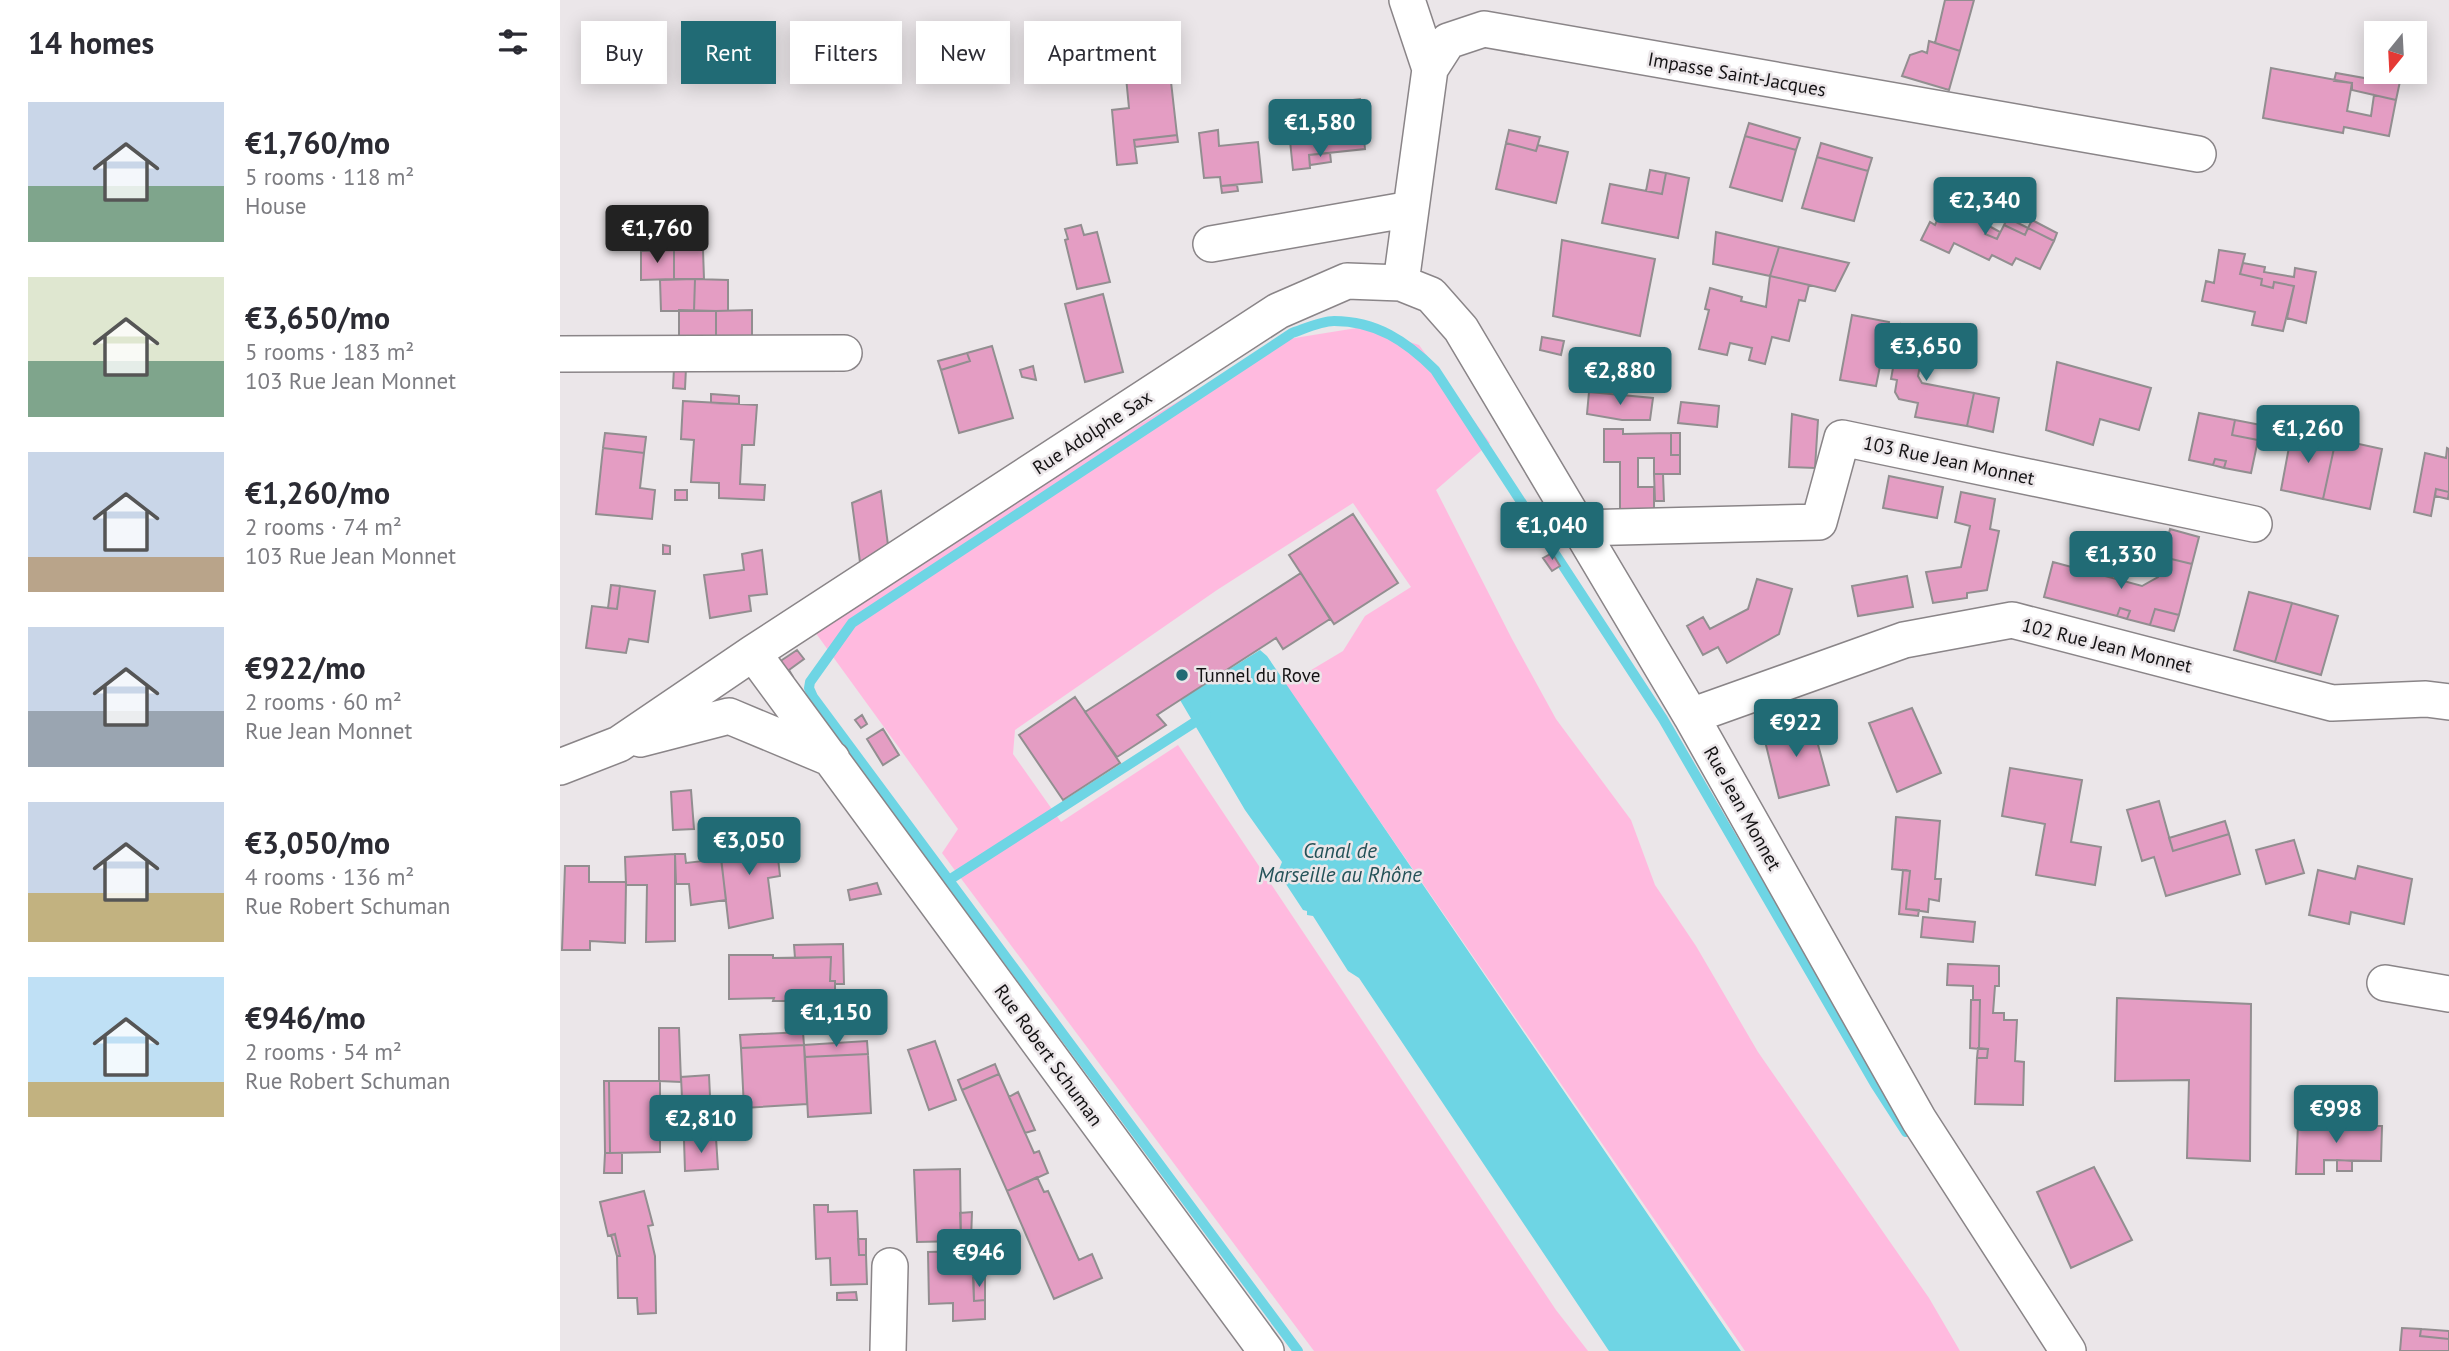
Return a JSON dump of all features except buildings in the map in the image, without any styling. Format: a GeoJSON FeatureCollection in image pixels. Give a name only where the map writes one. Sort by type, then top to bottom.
{"type":"FeatureCollection","features":[{"type":"Feature","properties":{"kind":"street"},"geometry":{"type":"LineString","coordinates":[[1407,0],[1430,69]]}},
{"type":"Feature","properties":{"kind":"street","name":"Impasse Saint-Jacques"},"geometry":{"type":"LineString","coordinates":[[1411,209],[1430,69],[1448,41],[1484,29],[2198,155]]}},
{"type":"Feature","properties":{"kind":"street"},"geometry":{"type":"LineString","coordinates":[[1211,244],[1411,209],[1401,283]]}},
{"type":"Feature","properties":{"kind":"street","name":"Rue Adolphe Sax"},"geometry":{"type":"LineString","coordinates":[[560,767],[619,744],[739,662],[1278,311],[1347,281],[1401,283]]}},
{"type":"Feature","properties":{"kind":"street","name":"Rue Jean Monnet"},"geometry":{"type":"LineString","coordinates":[[1401,283],[1431,295],[1461,329],[1690,716],[1919,1120],[2068,1351]]}},
{"type":"Feature","properties":{"kind":"street"},"geometry":{"type":"LineString","coordinates":[[560,354],[844,353]]}},
{"type":"Feature","properties":{"kind":"street","name":"103 Rue Jean Monnet"},"geometry":{"type":"LineString","coordinates":[[1578,528],[1819,522],[1842,438],[2254,524]]}},
{"type":"Feature","properties":{"kind":"street","name":"102 Rue Jean Monnet"},"geometry":{"type":"LineString","coordinates":[[1690,716],[1904,640],[2012,620],[2332,702],[2426,699],[2449,702]]}},
{"type":"Feature","properties":{"kind":"street"},"geometry":{"type":"LineString","coordinates":[[729,716],[739,662]]}},
{"type":"Feature","properties":{"kind":"street","name":"Rue Robert Schuman"},"geometry":{"type":"LineString","coordinates":[[739,662],[832,759],[1266,1351]]}},
{"type":"Feature","properties":{"kind":"street"},"geometry":{"type":"LineString","coordinates":[[619,744],[729,716],[832,759]]}},
{"type":"Feature","properties":{"kind":"street"},"geometry":{"type":"LineString","coordinates":[[2385,983],[2449,994]]}},
{"type":"Feature","properties":{"kind":"street"},"geometry":{"type":"LineString","coordinates":[[888,1351],[890,1266]]}},
{"type":"Feature","properties":{"kind":"shaded area"},"geometry":{"type":"Polygon","coordinates":[[[1363,327],[1419,345],[1490,443],[1436,490],[1512,639],[1556,719],[1631,820],[1655,885],[1696,946],[1758,1052],[1929,1298],[1960,1351],[1745,1351],[1286,685],[1343,651],[1365,616],[1411,587],[1353,503],[1217,590],[1015,730],[1013,754],[1061,822],[1178,745],[1556,1310],[1588,1351],[1314,1351],[942,853],[958,829],[807,621],[1282,340],[1363,327]]]}},
{"type":"Feature","properties":{"kind":"water","name":"Canal de Marseille au Rhône"},"geometry":{"type":"Polygon","coordinates":[[[1260,650],[1267,656],[1741,1351],[1609,1351],[1359,978],[1348,971],[1313,916],[1307,915],[1307,911],[1303,910],[1278,872],[1282,862],[1245,810],[1180,700],[1260,650]]]}},
{"type":"Feature","properties":{"kind":"waterway"},"geometry":{"type":"LineString","coordinates":[[1298,1351],[813,697],[809,688],[810,682],[852,623],[1292,333],[1307,327],[1334,321],[1377,329],[1413,350],[1435,370],[1663,719],[1875,1084],[1906,1132]]}},
{"type":"Feature","properties":{"kind":"waterway"},"geometry":{"type":"LineString","coordinates":[[949,880],[1206,715]]}},
{"type":"Feature","properties":{"kind":"place","name":"Tunnel du Rove"},"geometry":{"type":"Point","coordinates":[1182,675]}}]}
